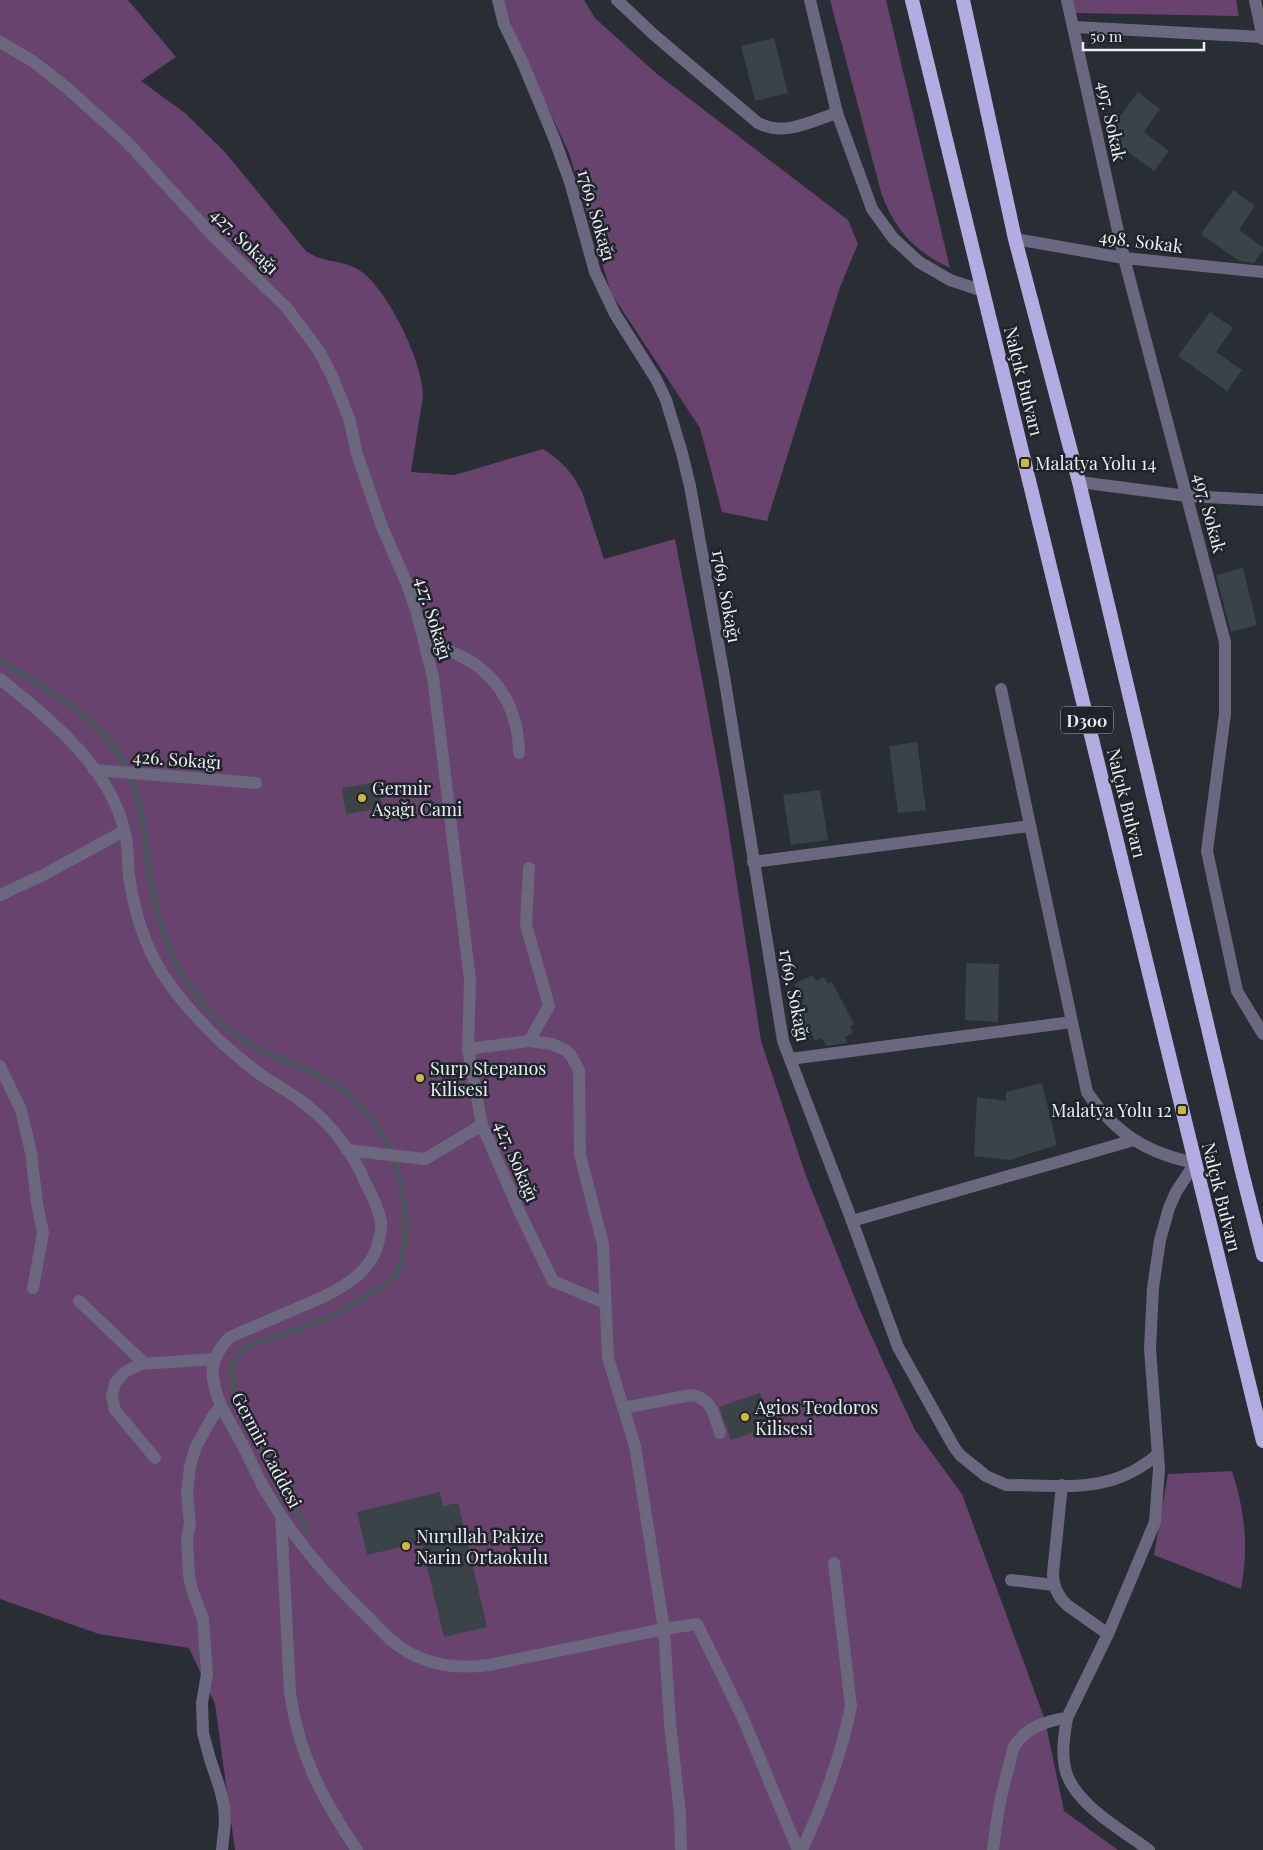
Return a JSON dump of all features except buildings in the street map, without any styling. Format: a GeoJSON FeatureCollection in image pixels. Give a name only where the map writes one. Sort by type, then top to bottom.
{"type":"FeatureCollection","features":[{"type":"Feature","properties":{"kind":"highway","name":"Nalçık Bulvarı"},"geometry":{"type":"LineString","coordinates":[[912,0],[1263,1441]]}},
{"type":"Feature","properties":{"kind":"highway","name":"Nalçık Bulvarı"},"geometry":{"type":"LineString","coordinates":[[963,0],[1015,239],[1079,482],[1263,1255]]}},
{"type":"Feature","properties":{"kind":"street","name":"1769. Sokağı"},"geometry":{"type":"LineString","coordinates":[[498,0],[504,24],[522,61],[554,138],[578,209],[596,272],[615,314],[656,380],[666,400],[675,429],[688,478],[724,676],[783,1041],[898,1348],[954,1447],[976,1470],[1006,1485],[1094,1485],[1109,1482],[1136,1471],[1158,1454]]}},
{"type":"Feature","properties":{"kind":"street"},"geometry":{"type":"LineString","coordinates":[[617,0],[653,34],[765,127],[786,129],[837,113]]}},
{"type":"Feature","properties":{"kind":"street"},"geometry":{"type":"LineString","coordinates":[[810,0],[837,113],[872,209],[906,251],[934,272],[983,291]]}},
{"type":"Feature","properties":{"kind":"street","name":"497. Sokak"},"geometry":{"type":"LineString","coordinates":[[1068,0],[1124,258],[1225,642],[1225,714],[1207,851],[1237,991],[1263,1034]]}},
{"type":"Feature","properties":{"kind":"street"},"geometry":{"type":"LineString","coordinates":[[1074,27],[1263,38],[1255,0]]}},
{"type":"Feature","properties":{"kind":"street","name":"427. Sokağı"},"geometry":{"type":"LineString","coordinates":[[0,42],[34,62],[98,115],[153,170],[213,236],[269,288],[304,329],[323,359],[343,401],[357,454],[382,527],[407,584],[426,645],[438,709],[470,980],[468,1049],[482,1125],[520,1213],[553,1280],[606,1303]]}},
{"type":"Feature","properties":{"kind":"street","name":"498. Sokak"},"geometry":{"type":"LineString","coordinates":[[1015,239],[1124,258],[1263,272]]}},
{"type":"Feature","properties":{"kind":"street"},"geometry":{"type":"LineString","coordinates":[[1079,482],[1187,496],[1263,500]]}},
{"type":"Feature","properties":{"kind":"street"},"geometry":{"type":"LineString","coordinates":[[426,645],[452,651],[464,657],[481,668],[495,682],[514,715],[519,740],[519,753]]}},
{"type":"Feature","properties":{"kind":"street"},"geometry":{"type":"LineString","coordinates":[[0,680],[60,729],[94,770],[113,801],[124,830],[131,891],[142,930],[150,951],[173,989],[186,1006],[221,1042],[264,1077],[280,1086],[311,1109],[325,1122],[347,1150],[363,1177],[381,1222],[378,1244],[368,1265],[360,1274],[338,1290],[230,1337],[214,1359],[144,1364],[132,1367],[119,1376],[115,1382],[112,1396],[115,1410],[155,1458]]}},
{"type":"Feature","properties":{"kind":"street"},"geometry":{"type":"LineString","coordinates":[[1001,689],[1087,1092],[1110,1121],[1134,1140],[1158,1153],[1195,1163],[1176,1192],[1167,1216],[1160,1240],[1153,1288],[1151,1358],[1158,1454],[1156,1522],[1108,1634],[1066,1718],[1064,1760],[1066,1771],[1074,1790],[1088,1804],[1149,1850]]}},
{"type":"Feature","properties":{"kind":"street","name":"426. Sokağı"},"geometry":{"type":"LineString","coordinates":[[94,770],[256,782]]}},
{"type":"Feature","properties":{"kind":"street"},"geometry":{"type":"LineString","coordinates":[[753,862],[1030,826]]}},
{"type":"Feature","properties":{"kind":"street"},"geometry":{"type":"LineString","coordinates":[[0,895],[45,874],[124,830]]}},
{"type":"Feature","properties":{"kind":"street"},"geometry":{"type":"LineString","coordinates":[[529,868],[526,925],[549,1006],[529,1041]]}},
{"type":"Feature","properties":{"kind":"street"},"geometry":{"type":"LineString","coordinates":[[790,1059],[1072,1022]]}},
{"type":"Feature","properties":{"kind":"street"},"geometry":{"type":"LineString","coordinates":[[468,1049],[529,1041],[552,1044],[560,1047],[572,1057],[579,1070],[580,1155],[603,1244],[608,1358],[635,1446],[664,1630],[670,1723],[680,1813],[681,1850]]}},
{"type":"Feature","properties":{"kind":"street"},"geometry":{"type":"LineString","coordinates":[[0,1066],[21,1110],[27,1131],[36,1203],[43,1233],[32,1288]]}},
{"type":"Feature","properties":{"kind":"street"},"geometry":{"type":"LineString","coordinates":[[347,1150],[425,1159],[482,1125]]}},
{"type":"Feature","properties":{"kind":"street"},"geometry":{"type":"LineString","coordinates":[[852,1221],[1134,1140]]}},
{"type":"Feature","properties":{"kind":"street"},"geometry":{"type":"LineString","coordinates":[[79,1301],[144,1364]]}},
{"type":"Feature","properties":{"kind":"street","name":"Germir Caddesi"},"geometry":{"type":"LineString","coordinates":[[214,1359],[213,1378],[221,1406],[252,1466],[281,1516],[320,1568],[381,1632],[408,1652],[439,1664],[464,1667],[489,1666],[697,1624],[742,1716],[800,1850]]}},
{"type":"Feature","properties":{"kind":"street"},"geometry":{"type":"LineString","coordinates":[[624,1408],[691,1395],[698,1396],[705,1399],[712,1408],[720,1433]]}},
{"type":"Feature","properties":{"kind":"street"},"geometry":{"type":"LineString","coordinates":[[221,1406],[211,1419],[194,1450],[187,1494],[190,1522],[187,1540],[192,1590],[203,1619],[207,1674],[202,1718],[206,1746],[224,1806],[225,1822],[222,1850]]}},
{"type":"Feature","properties":{"kind":"street"},"geometry":{"type":"LineString","coordinates":[[1062,1485],[1053,1573],[1054,1585],[1057,1594],[1067,1606],[1108,1634]]}},
{"type":"Feature","properties":{"kind":"street"},"geometry":{"type":"LineString","coordinates":[[281,1516],[290,1693],[294,1718],[300,1744],[318,1785],[358,1850]]}},
{"type":"Feature","properties":{"kind":"street"},"geometry":{"type":"LineString","coordinates":[[800,1850],[833,1775],[845,1735],[851,1706],[834,1563]]}},
{"type":"Feature","properties":{"kind":"street"},"geometry":{"type":"LineString","coordinates":[[1011,1580],[1054,1585]]}},
{"type":"Feature","properties":{"kind":"street"},"geometry":{"type":"LineString","coordinates":[[993,1850],[1000,1797],[1014,1747],[1037,1727],[1066,1718]]}},
{"type":"Feature","properties":{"kind":"shaded area"},"geometry":{"type":"Polygon","coordinates":[[[0,0],[128,0],[176,57],[141,81],[185,113],[225,152],[306,251],[320,258],[348,265],[362,272],[383,295],[393,311],[410,345],[421,379],[423,393],[411,472],[454,475],[543,449],[566,467],[582,492],[604,559],[675,539],[725,806],[761,1041],[806,1176],[858,1306],[915,1430],[962,1494],[1045,1720],[1064,1811],[1118,1850],[235,1850],[215,1704],[189,1648],[99,1634],[0,1599],[0,0]]]}},
{"type":"Feature","properties":{"kind":"shaded area"},"geometry":{"type":"Polygon","coordinates":[[[501,0],[584,0],[595,18],[657,74],[848,220],[858,244],[840,287],[767,521],[722,512],[700,428],[611,293],[569,153],[534,82],[501,0]]]}},
{"type":"Feature","properties":{"kind":"shaded area"},"geometry":{"type":"Polygon","coordinates":[[[830,0],[886,0],[950,268],[926,254],[907,238],[886,205],[830,0]]]}},
{"type":"Feature","properties":{"kind":"shaded area"},"geometry":{"type":"Polygon","coordinates":[[[1072,0],[1236,0],[1239,16],[1074,13],[1072,0]]]}},
{"type":"Feature","properties":{"kind":"shaded area"},"geometry":{"type":"Polygon","coordinates":[[[1232,1471],[1243,1515],[1245,1558],[1241,1589],[1154,1555],[1168,1474],[1232,1471]]]}},
{"type":"Feature","properties":{"kind":"waterway"},"geometry":{"type":"LineString","coordinates":[[0,660],[67,703],[86,718],[118,754],[130,778],[140,806],[152,885],[164,934],[186,982],[203,1004],[217,1019],[242,1039],[269,1054],[306,1069],[340,1088],[365,1110],[375,1123],[396,1164],[403,1196],[406,1229],[402,1256],[394,1277],[384,1286],[324,1320],[249,1346],[238,1355],[232,1369],[233,1386],[266,1455],[308,1532]]}},
{"type":"Feature","properties":{"kind":"place","name":"Malatya Yolu 14"},"geometry":{"type":"Point","coordinates":[1025,463]}},
{"type":"Feature","properties":{"kind":"place","name":"Germir Aşağı Cami"},"geometry":{"type":"Point","coordinates":[362,798]}},
{"type":"Feature","properties":{"kind":"place","name":"Surp Stepanos Kilisesi"},"geometry":{"type":"Point","coordinates":[420,1078]}},
{"type":"Feature","properties":{"kind":"place","name":"Malatya Yolu 12"},"geometry":{"type":"Point","coordinates":[1182,1110]}},
{"type":"Feature","properties":{"kind":"place","name":"Agios Teodoros Kilisesi"},"geometry":{"type":"Point","coordinates":[745,1417]}},
{"type":"Feature","properties":{"kind":"place","name":"Nurullah Pakize Narin Ortaokulu"},"geometry":{"type":"Point","coordinates":[406,1546]}}]}
